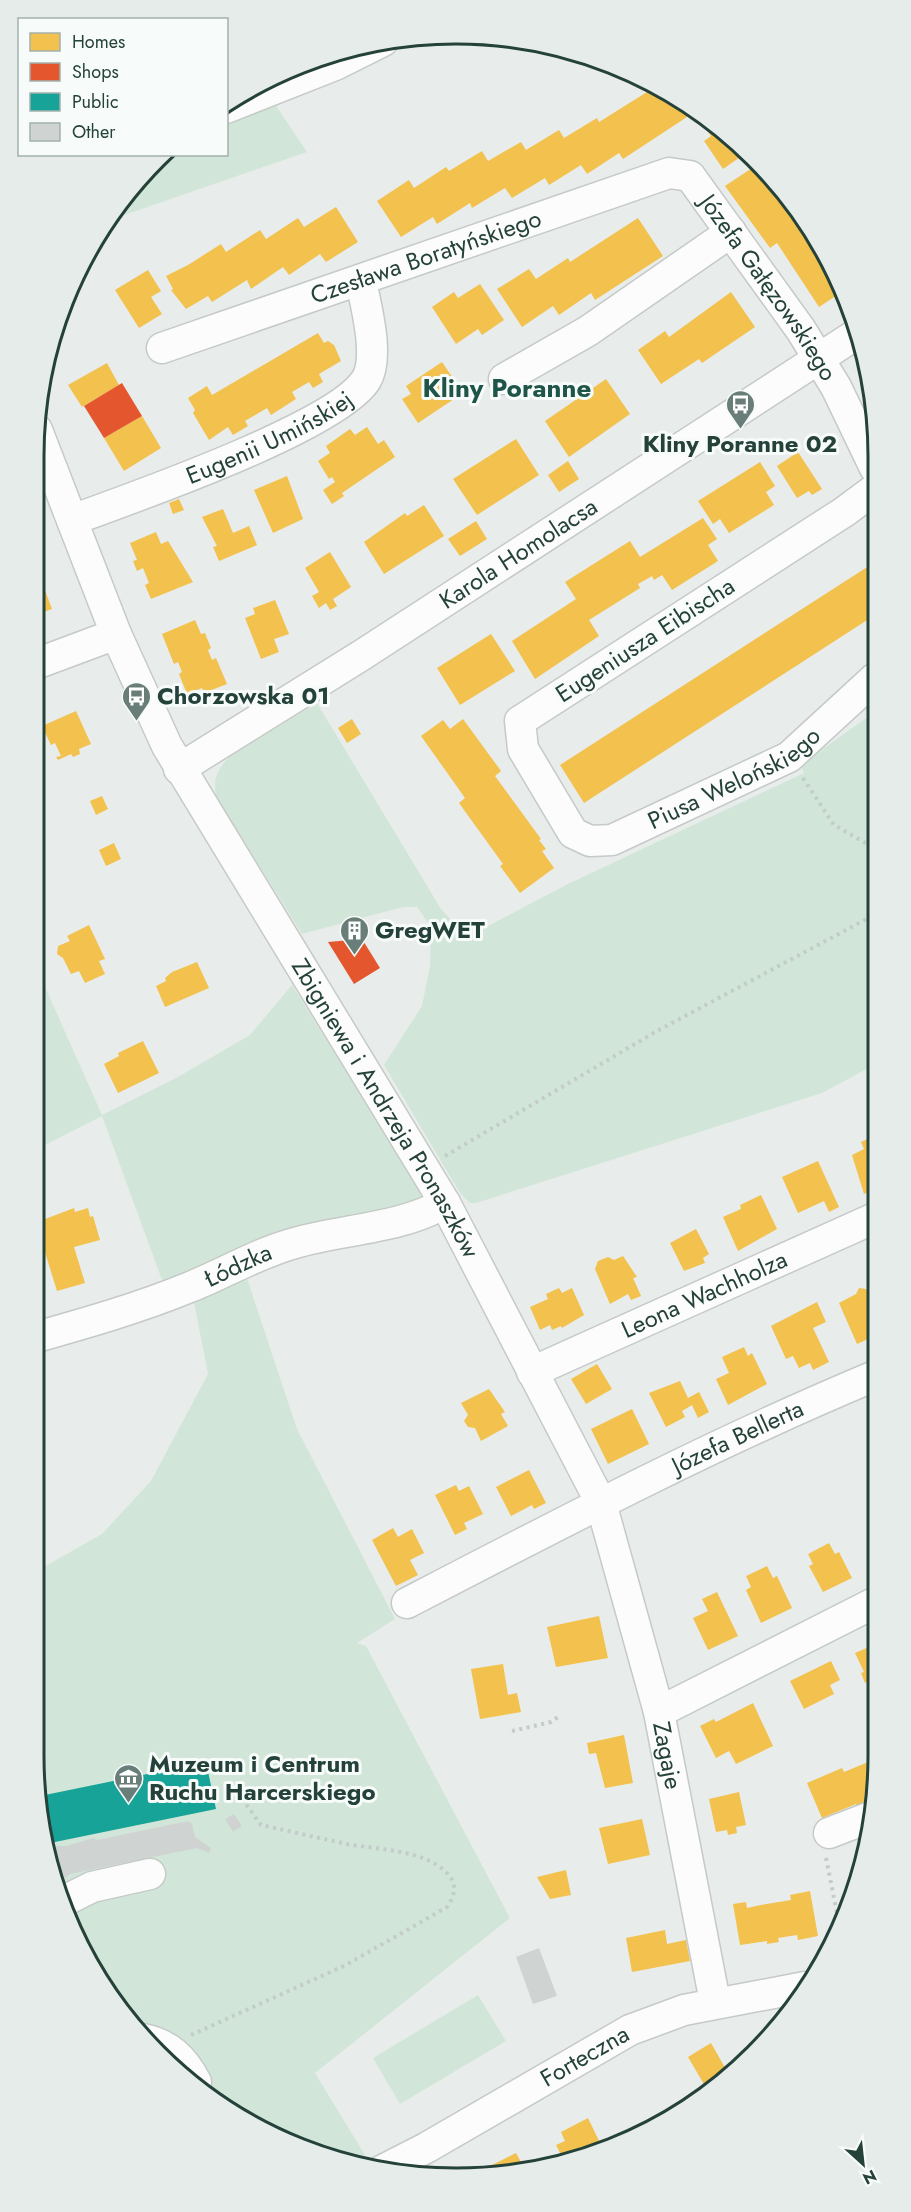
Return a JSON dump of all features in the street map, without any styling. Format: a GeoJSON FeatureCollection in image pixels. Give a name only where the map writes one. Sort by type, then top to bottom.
{"type":"FeatureCollection","features":[{"type":"Feature","properties":{"kind":"street"},"geometry":{"type":"LineString","coordinates":[[253,97],[349,58]]}},
{"type":"Feature","properties":{"kind":"street","name":"Czesława Boratyńskiego"},"geometry":{"type":"LineString","coordinates":[[162,348],[669,173],[690,176]]}},
{"type":"Feature","properties":{"kind":"street","name":"Józefa Gałęzowskiego"},"geometry":{"type":"LineString","coordinates":[[690,176],[819,358],[836,387],[868,455]]}},
{"type":"Feature","properties":{"kind":"street"},"geometry":{"type":"LineString","coordinates":[[504,380],[588,331],[731,232]]}},
{"type":"Feature","properties":{"kind":"street","name":"Eugenii Umińskiej"},"geometry":{"type":"LineString","coordinates":[[72,520],[263,445],[302,427],[351,396],[367,379],[372,359],[369,322],[361,281]]}},
{"type":"Feature","properties":{"kind":"street","name":"Karola Homolacsa"},"geometry":{"type":"LineString","coordinates":[[179,770],[362,655],[850,338]]}},
{"type":"Feature","properties":{"kind":"street","name":"Zbigniewa i Andrzeja Pronaszków"},"geometry":{"type":"LineString","coordinates":[[44,448],[116,634],[179,770],[445,1203],[601,1503],[659,1712]]}},
{"type":"Feature","properties":{"kind":"street","name":"Eugeniusza Eibischa"},"geometry":{"type":"LineString","coordinates":[[573,833],[523,749],[520,721],[844,512],[868,494]]}},
{"type":"Feature","properties":{"kind":"street"},"geometry":{"type":"LineString","coordinates":[[44,661],[116,634]]}},
{"type":"Feature","properties":{"kind":"street","name":"Piusa Welońskiego"},"geometry":{"type":"LineString","coordinates":[[573,833],[590,841],[612,840],[789,758],[868,685]]}},
{"type":"Feature","properties":{"kind":"street","name":"Łódzka"},"geometry":{"type":"LineString","coordinates":[[44,1335],[117,1314],[190,1287],[254,1258],[295,1243],[378,1225],[434,1209],[445,1203]]}},
{"type":"Feature","properties":{"kind":"street","name":"Leona Wachholza"},"geometry":{"type":"LineString","coordinates":[[532,1372],[868,1221]]}},
{"type":"Feature","properties":{"kind":"street","name":"Józefa Bellerta"},"geometry":{"type":"LineString","coordinates":[[406,1604],[601,1503],[806,1405],[868,1379]]}},
{"type":"Feature","properties":{"kind":"street","name":"Zagaje"},"geometry":{"type":"LineString","coordinates":[[715,2002],[659,1712],[868,1606]]}},
{"type":"Feature","properties":{"kind":"street"},"geometry":{"type":"LineString","coordinates":[[829,1833],[863,1820]]}},
{"type":"Feature","properties":{"kind":"street"},"geometry":{"type":"LineString","coordinates":[[69,1899],[92,1887],[150,1874]]}},
{"type":"Feature","properties":{"kind":"street","name":"Forteczna"},"geometry":{"type":"LineString","coordinates":[[395,2164],[630,2030],[672,2013],[715,2002],[795,1989]]}},
{"type":"Feature","properties":{"kind":"street"},"geometry":{"type":"LineString","coordinates":[[169,2052],[186,2063],[190,2071]]}},
{"type":"Feature","properties":{"kind":"path"},"geometry":{"type":"LineString","coordinates":[[789,758],[834,825],[868,844]]}},
{"type":"Feature","properties":{"kind":"path"},"geometry":{"type":"LineString","coordinates":[[437,1160],[657,1030],[868,918]]}},
{"type":"Feature","properties":{"kind":"path"},"geometry":{"type":"LineString","coordinates":[[512,1731],[551,1722],[561,1715]]}},
{"type":"Feature","properties":{"kind":"path"},"geometry":{"type":"LineString","coordinates":[[158,2041],[346,1965],[447,1908],[454,1897],[454,1884],[448,1874],[429,1862],[404,1853],[261,1825],[246,1804]]}},
{"type":"Feature","properties":{"kind":"path"},"geometry":{"type":"LineString","coordinates":[[829,1833],[823,1838],[823,1847],[837,1912]]}},
{"type":"Feature","properties":{"kind":"green space"},"geometry":{"type":"Polygon","coordinates":[[[266,90],[307,152],[121,216],[146,184],[173,156],[228,156],[228,112],[266,90]]]}},
{"type":"Feature","properties":{"kind":"green space"},"geometry":{"type":"Polygon","coordinates":[[[868,691],[868,708],[860,697],[868,691]]]}},
{"type":"Feature","properties":{"kind":"green space"},"geometry":{"type":"Polygon","coordinates":[[[317,703],[441,909],[467,937],[568,884],[804,773],[800,765],[868,717],[868,1068],[822,1093],[476,1203],[470,1203],[460,1193],[384,1065],[422,1006],[430,966],[431,927],[417,907],[403,907],[302,934],[216,796],[215,785],[221,766],[229,757],[317,703]]]}},
{"type":"Feature","properties":{"kind":"green space"},"geometry":{"type":"Polygon","coordinates":[[[44,985],[102,1115],[176,1078],[250,1035],[292,985],[427,1201],[350,1217],[162,1280],[102,1116],[44,1145],[44,985]]]}},
{"type":"Feature","properties":{"kind":"green space"},"geometry":{"type":"Polygon","coordinates":[[[247,1278],[297,1429],[395,1619],[357,1643],[366,1646],[510,1918],[315,2073],[365,2155],[359,2157],[323,2147],[249,2113],[205,2083],[164,2048],[113,1985],[86,1939],[65,1889],[51,1837],[44,1783],[44,1567],[102,1534],[151,1481],[208,1374],[193,1297],[247,1278]]]}},
{"type":"Feature","properties":{"kind":"green space"},"geometry":{"type":"Polygon","coordinates":[[[478,1995],[506,2041],[400,2104],[373,2058],[478,1995]]]}},
{"type":"Feature","properties":{"kind":"building: Homes"},"geometry":{"type":"Polygon","coordinates":[[[648,91],[687,117],[623,159],[619,153],[587,174],[581,165],[549,185],[545,178],[512,198],[505,188],[472,208],[470,203],[437,224],[433,217],[401,237],[377,201],[409,180],[414,188],[446,167],[449,171],[482,151],[488,161],[521,142],[526,150],[559,130],[564,138],[597,118],[599,122],[648,91]]]}},
{"type":"Feature","properties":{"kind":"building: Homes"},"geometry":{"type":"Polygon","coordinates":[[[706,129],[740,157],[723,169],[704,141],[711,136],[706,129]]]}},
{"type":"Feature","properties":{"kind":"building: Homes"},"geometry":{"type":"Polygon","coordinates":[[[751,169],[798,227],[825,273],[835,296],[819,307],[777,243],[770,248],[725,186],[751,169]]]}},
{"type":"Feature","properties":{"kind":"building: Homes"},"geometry":{"type":"Polygon","coordinates":[[[336,207],[358,242],[326,262],[320,254],[289,275],[283,267],[251,289],[247,280],[212,302],[208,296],[186,309],[171,290],[173,289],[166,276],[221,244],[226,252],[260,230],[266,239],[298,218],[304,227],[336,207]]]}},
{"type":"Feature","properties":{"kind":"building: Homes"},"geometry":{"type":"Polygon","coordinates":[[[638,218],[663,256],[595,300],[591,293],[559,315],[553,306],[522,327],[497,289],[529,269],[536,279],[568,258],[570,262],[638,218]]]}},
{"type":"Feature","properties":{"kind":"building: Homes"},"geometry":{"type":"Polygon","coordinates":[[[148,270],[161,291],[151,297],[162,314],[139,328],[115,290],[148,270]]]}},
{"type":"Feature","properties":{"kind":"building: Homes"},"geometry":{"type":"Polygon","coordinates":[[[480,284],[504,320],[482,335],[478,329],[456,344],[432,307],[454,292],[458,298],[480,284]]]}},
{"type":"Feature","properties":{"kind":"building: Homes"},"geometry":{"type":"Polygon","coordinates":[[[731,292],[755,327],[702,363],[699,359],[661,384],[638,350],[665,331],[669,337],[731,292]]]}},
{"type":"Feature","properties":{"kind":"building: Homes"},"geometry":{"type":"Polygon","coordinates":[[[318,333],[324,343],[328,341],[334,345],[341,361],[319,374],[323,382],[313,388],[309,382],[292,392],[296,399],[271,415],[267,408],[245,421],[248,426],[233,435],[228,427],[209,440],[193,413],[195,410],[188,398],[207,386],[212,395],[318,333]]]}},
{"type":"Feature","properties":{"kind":"building: Homes"},"geometry":{"type":"Polygon","coordinates":[[[442,362],[463,393],[418,423],[402,399],[411,394],[406,386],[442,362]]]}},
{"type":"Feature","properties":{"kind":"building: Homes"},"geometry":{"type":"Polygon","coordinates":[[[107,363],[119,385],[82,407],[68,385],[107,363]]]}},
{"type":"Feature","properties":{"kind":"building: Homes"},"geometry":{"type":"Polygon","coordinates":[[[606,379],[630,414],[569,457],[545,421],[606,379]]]}},
{"type":"Feature","properties":{"kind":"building: Homes"},"geometry":{"type":"Polygon","coordinates":[[[142,416],[161,448],[124,471],[104,438],[142,416]]]}},
{"type":"Feature","properties":{"kind":"building: Homes"},"geometry":{"type":"Polygon","coordinates":[[[367,427],[378,444],[384,440],[395,457],[342,493],[344,496],[332,504],[323,490],[335,482],[332,477],[329,479],[318,461],[330,453],[326,446],[350,429],[355,435],[367,427]]]}},
{"type":"Feature","properties":{"kind":"building: Homes"},"geometry":{"type":"Polygon","coordinates":[[[516,439],[539,475],[477,515],[453,479],[516,439]]]}},
{"type":"Feature","properties":{"kind":"building: Homes"},"geometry":{"type":"Polygon","coordinates":[[[798,452],[822,489],[812,495],[809,491],[797,498],[777,466],[798,452]]]}},
{"type":"Feature","properties":{"kind":"building: Homes"},"geometry":{"type":"Polygon","coordinates":[[[568,461],[579,479],[559,492],[548,475],[568,461]]]}},
{"type":"Feature","properties":{"kind":"building: Homes"},"geometry":{"type":"Polygon","coordinates":[[[760,462],[775,486],[766,492],[774,505],[729,533],[720,519],[713,524],[698,501],[760,462]]]}},
{"type":"Feature","properties":{"kind":"building: Homes"},"geometry":{"type":"Polygon","coordinates":[[[287,476],[303,519],[273,533],[254,490],[287,476]]]}},
{"type":"Feature","properties":{"kind":"building: Homes"},"geometry":{"type":"Polygon","coordinates":[[[179,499],[184,510],[173,514],[169,503],[179,499]]]}},
{"type":"Feature","properties":{"kind":"building: Homes"},"geometry":{"type":"Polygon","coordinates":[[[424,505],[444,536],[384,574],[364,542],[405,513],[407,516],[424,505]]]}},
{"type":"Feature","properties":{"kind":"building: Homes"},"geometry":{"type":"Polygon","coordinates":[[[223,509],[233,533],[249,526],[257,545],[219,561],[213,547],[217,546],[202,517],[223,509]]]}},
{"type":"Feature","properties":{"kind":"building: Homes"},"geometry":{"type":"Polygon","coordinates":[[[703,518],[717,539],[708,545],[718,561],[672,590],[662,575],[654,580],[652,576],[638,584],[640,588],[589,620],[599,636],[535,679],[512,641],[576,599],[565,582],[630,541],[640,557],[703,518]]]}},
{"type":"Feature","properties":{"kind":"building: Homes"},"geometry":{"type":"Polygon","coordinates":[[[476,521],[487,539],[460,556],[448,539],[476,521]]]}},
{"type":"Feature","properties":{"kind":"building: Homes"},"geometry":{"type":"Polygon","coordinates":[[[156,532],[161,544],[168,541],[193,582],[151,599],[145,585],[149,583],[143,568],[137,571],[133,561],[137,560],[130,543],[156,532]]]}},
{"type":"Feature","properties":{"kind":"building: Homes"},"geometry":{"type":"Polygon","coordinates":[[[330,552],[351,587],[333,599],[337,606],[330,610],[326,603],[319,608],[312,596],[319,592],[305,568],[330,552]]]}},
{"type":"Feature","properties":{"kind":"building: Homes"},"geometry":{"type":"Polygon","coordinates":[[[868,567],[868,620],[584,803],[560,765],[868,567]]]}},
{"type":"Feature","properties":{"kind":"building: Homes"},"geometry":{"type":"Polygon","coordinates":[[[44,588],[52,609],[44,612],[44,588]]]}},
{"type":"Feature","properties":{"kind":"building: Homes"},"geometry":{"type":"Polygon","coordinates":[[[275,600],[289,634],[274,639],[279,652],[261,659],[245,618],[255,614],[253,608],[275,600]]]}},
{"type":"Feature","properties":{"kind":"building: Homes"},"geometry":{"type":"Polygon","coordinates":[[[195,620],[201,634],[205,633],[211,648],[208,650],[212,660],[216,658],[227,684],[204,693],[202,688],[187,694],[179,674],[182,672],[178,662],[174,664],[162,634],[195,620]]]}},
{"type":"Feature","properties":{"kind":"building: Homes"},"geometry":{"type":"Polygon","coordinates":[[[491,634],[515,671],[460,705],[437,668],[491,634]]]}},
{"type":"Feature","properties":{"kind":"building: Homes"},"geometry":{"type":"Polygon","coordinates":[[[76,711],[91,744],[79,749],[80,754],[73,757],[71,754],[58,760],[56,757],[61,756],[55,743],[51,745],[44,725],[76,711]]]}},
{"type":"Feature","properties":{"kind":"building: Homes"},"geometry":{"type":"Polygon","coordinates":[[[352,719],[361,734],[347,743],[338,728],[352,719]]]}},
{"type":"Feature","properties":{"kind":"building: Homes"},"geometry":{"type":"Polygon","coordinates":[[[463,719],[501,771],[495,776],[541,839],[539,840],[546,849],[542,851],[554,868],[520,893],[500,866],[503,864],[459,803],[465,798],[421,736],[443,720],[450,729],[463,719]]]}},
{"type":"Feature","properties":{"kind":"building: Homes"},"geometry":{"type":"Polygon","coordinates":[[[102,796],[108,809],[96,815],[90,801],[102,796]]]}},
{"type":"Feature","properties":{"kind":"building: Homes"},"geometry":{"type":"Polygon","coordinates":[[[114,843],[121,859],[106,866],[99,850],[114,843]]]}},
{"type":"Feature","properties":{"kind":"building: Homes"},"geometry":{"type":"Polygon","coordinates":[[[89,925],[105,959],[99,961],[105,974],[85,983],[79,971],[71,974],[63,958],[57,954],[58,946],[70,941],[67,936],[89,925]]]}},
{"type":"Feature","properties":{"kind":"building: Homes"},"geometry":{"type":"Polygon","coordinates":[[[197,962],[209,988],[165,1007],[156,986],[166,981],[165,978],[172,972],[197,962]]]}},
{"type":"Feature","properties":{"kind":"building: Homes"},"geometry":{"type":"Polygon","coordinates":[[[143,1041],[159,1073],[118,1093],[104,1064],[119,1056],[118,1053],[143,1041]]]}},
{"type":"Feature","properties":{"kind":"building: Homes"},"geometry":{"type":"Polygon","coordinates":[[[868,1139],[868,1192],[864,1194],[852,1155],[864,1149],[861,1142],[868,1139]]]}},
{"type":"Feature","properties":{"kind":"building: Homes"},"geometry":{"type":"Polygon","coordinates":[[[818,1161],[839,1207],[829,1212],[824,1201],[798,1213],[782,1177],[818,1161]]]}},
{"type":"Feature","properties":{"kind":"building: Homes"},"geometry":{"type":"Polygon","coordinates":[[[761,1195],[777,1229],[738,1251],[723,1217],[741,1209],[740,1205],[761,1195]]]}},
{"type":"Feature","properties":{"kind":"building: Homes"},"geometry":{"type":"Polygon","coordinates":[[[74,1208],[75,1212],[88,1208],[90,1217],[93,1216],[100,1240],[74,1247],[85,1283],[57,1291],[44,1249],[44,1219],[74,1208]]]}},
{"type":"Feature","properties":{"kind":"building: Homes"},"geometry":{"type":"Polygon","coordinates":[[[696,1229],[709,1254],[703,1258],[705,1263],[684,1271],[670,1243],[696,1229]]]}},
{"type":"Feature","properties":{"kind":"building: Homes"},"geometry":{"type":"Polygon","coordinates":[[[623,1256],[637,1277],[633,1278],[641,1296],[631,1300],[628,1294],[610,1304],[595,1269],[598,1261],[608,1257],[614,1260],[623,1256]]]}},
{"type":"Feature","properties":{"kind":"building: Homes"},"geometry":{"type":"Polygon","coordinates":[[[559,1288],[562,1293],[572,1288],[584,1315],[562,1328],[561,1326],[552,1330],[550,1325],[540,1330],[530,1307],[548,1299],[546,1294],[559,1288]]]}},
{"type":"Feature","properties":{"kind":"building: Homes"},"geometry":{"type":"Polygon","coordinates":[[[859,1288],[868,1292],[868,1339],[857,1344],[839,1303],[856,1294],[859,1288]]]}},
{"type":"Feature","properties":{"kind":"building: Homes"},"geometry":{"type":"Polygon","coordinates":[[[817,1302],[826,1322],[813,1328],[829,1362],[813,1370],[810,1363],[799,1368],[793,1356],[786,1359],[771,1326],[817,1302]]]}},
{"type":"Feature","properties":{"kind":"building: Homes"},"geometry":{"type":"Polygon","coordinates":[[[744,1347],[748,1356],[752,1353],[767,1384],[728,1405],[716,1379],[729,1373],[722,1357],[744,1347]]]}},
{"type":"Feature","properties":{"kind":"building: Homes"},"geometry":{"type":"Polygon","coordinates":[[[597,1364],[612,1389],[586,1404],[571,1379],[597,1364]]]}},
{"type":"Feature","properties":{"kind":"building: Homes"},"geometry":{"type":"Polygon","coordinates":[[[680,1381],[688,1398],[699,1392],[709,1412],[698,1418],[692,1405],[682,1411],[685,1417],[666,1427],[649,1393],[680,1381]]]}},
{"type":"Feature","properties":{"kind":"building: Homes"},"geometry":{"type":"Polygon","coordinates":[[[489,1389],[505,1412],[501,1414],[508,1426],[481,1441],[475,1428],[468,1427],[464,1421],[468,1415],[461,1403],[489,1389]]]}},
{"type":"Feature","properties":{"kind":"building: Homes"},"geometry":{"type":"Polygon","coordinates":[[[632,1409],[649,1444],[608,1464],[591,1429],[632,1409]]]}},
{"type":"Feature","properties":{"kind":"building: Homes"},"geometry":{"type":"Polygon","coordinates":[[[529,1470],[546,1503],[534,1509],[532,1505],[511,1516],[496,1487],[529,1470]]]}},
{"type":"Feature","properties":{"kind":"building: Homes"},"geometry":{"type":"Polygon","coordinates":[[[456,1485],[459,1491],[469,1486],[483,1514],[464,1523],[467,1529],[455,1535],[435,1495],[456,1485]]]}},
{"type":"Feature","properties":{"kind":"building: Homes"},"geometry":{"type":"Polygon","coordinates":[[[393,1528],[398,1537],[412,1529],[424,1553],[410,1560],[418,1575],[396,1586],[372,1540],[393,1528]]]}},
{"type":"Feature","properties":{"kind":"building: Homes"},"geometry":{"type":"Polygon","coordinates":[[[829,1543],[835,1554],[839,1552],[852,1578],[823,1592],[809,1566],[813,1564],[808,1554],[829,1543]]]}},
{"type":"Feature","properties":{"kind":"building: Homes"},"geometry":{"type":"Polygon","coordinates":[[[767,1566],[773,1578],[777,1576],[792,1608],[761,1623],[746,1590],[751,1587],[746,1576],[767,1566]]]}},
{"type":"Feature","properties":{"kind":"building: Homes"},"geometry":{"type":"Polygon","coordinates":[[[717,1592],[738,1636],[708,1650],[693,1618],[708,1611],[702,1599],[717,1592]]]}},
{"type":"Feature","properties":{"kind":"building: Homes"},"geometry":{"type":"Polygon","coordinates":[[[599,1616],[608,1658],[556,1667],[547,1627],[599,1616]]]}},
{"type":"Feature","properties":{"kind":"building: Homes"},"geometry":{"type":"Polygon","coordinates":[[[868,1647],[868,1682],[865,1683],[861,1673],[864,1672],[855,1653],[868,1647]]]}},
{"type":"Feature","properties":{"kind":"building: Homes"},"geometry":{"type":"Polygon","coordinates":[[[831,1661],[840,1680],[830,1685],[834,1694],[804,1709],[790,1681],[831,1661]]]}},
{"type":"Feature","properties":{"kind":"building: Homes"},"geometry":{"type":"Polygon","coordinates":[[[503,1664],[508,1695],[517,1693],[521,1712],[480,1719],[471,1669],[503,1664]]]}},
{"type":"Feature","properties":{"kind":"building: Homes"},"geometry":{"type":"Polygon","coordinates":[[[753,1703],[773,1746],[736,1764],[729,1751],[716,1758],[700,1726],[714,1719],[716,1722],[753,1703]]]}},
{"type":"Feature","properties":{"kind":"building: Homes"},"geometry":{"type":"Polygon","coordinates":[[[624,1735],[633,1783],[605,1788],[596,1753],[589,1754],[587,1743],[624,1735]]]}},
{"type":"Feature","properties":{"kind":"building: Homes"},"geometry":{"type":"Polygon","coordinates":[[[868,1762],[865,1804],[857,1807],[856,1804],[822,1818],[807,1783],[842,1768],[844,1772],[868,1762]]]}},
{"type":"Feature","properties":{"kind":"building: Homes"},"geometry":{"type":"Polygon","coordinates":[[[739,1792],[746,1825],[736,1827],[737,1833],[728,1835],[727,1830],[716,1832],[709,1799],[739,1792]]]}},
{"type":"Feature","properties":{"kind":"building: Homes"},"geometry":{"type":"Polygon","coordinates":[[[642,1819],[650,1855],[608,1864],[599,1828],[642,1819]]]}},
{"type":"Feature","properties":{"kind":"building: Homes"},"geometry":{"type":"Polygon","coordinates":[[[566,1870],[571,1895],[550,1899],[537,1877],[566,1870]]]}},
{"type":"Feature","properties":{"kind":"building: Homes"},"geometry":{"type":"Polygon","coordinates":[[[810,1891],[818,1936],[798,1940],[797,1935],[778,1938],[779,1942],[767,1944],[767,1941],[740,1945],[733,1904],[746,1902],[747,1908],[791,1900],[790,1895],[810,1891]]]}},
{"type":"Feature","properties":{"kind":"building: Homes"},"geometry":{"type":"Polygon","coordinates":[[[665,1930],[667,1944],[686,1940],[690,1961],[632,1972],[626,1938],[665,1930]]]}},
{"type":"Feature","properties":{"kind":"building: Homes"},"geometry":{"type":"Polygon","coordinates":[[[711,2043],[725,2068],[704,2084],[688,2057],[711,2043]]]}},
{"type":"Feature","properties":{"kind":"building: Homes"},"geometry":{"type":"Polygon","coordinates":[[[588,2118],[600,2142],[561,2154],[556,2145],[565,2141],[561,2132],[588,2118]]]}},
{"type":"Feature","properties":{"kind":"building: Homes"},"geometry":{"type":"Polygon","coordinates":[[[516,2153],[522,2163],[509,2165],[487,2167],[516,2153]]]}},
{"type":"Feature","properties":{"kind":"building: Shops"},"geometry":{"type":"Polygon","coordinates":[[[122,383],[142,416],[104,438],[84,406],[122,383]]]}},
{"type":"Feature","properties":{"kind":"building: Shops","name":"GregWET"},"geometry":{"type":"Polygon","coordinates":[[[362,939],[380,968],[354,984],[328,942],[362,939]]]}},
{"type":"Feature","properties":{"kind":"building: Public","name":"Muzeum i Centrum Ruchu Harcerskiego"},"geometry":{"type":"Polygon","coordinates":[[[206,1762],[216,1809],[53,1844],[45,1795],[206,1762]]]}},
{"type":"Feature","properties":{"kind":"building: Other"},"geometry":{"type":"Polygon","coordinates":[[[234,1814],[242,1826],[233,1832],[225,1819],[234,1814]]]}},
{"type":"Feature","properties":{"kind":"building: Other"},"geometry":{"type":"Polygon","coordinates":[[[188,1821],[192,1824],[195,1837],[211,1848],[209,1853],[197,1848],[70,1874],[62,1880],[54,1849],[57,1846],[67,1846],[93,1838],[97,1840],[188,1821]]]}},
{"type":"Feature","properties":{"kind":"building: Other"},"geometry":{"type":"Polygon","coordinates":[[[539,1948],[557,1996],[533,2004],[516,1957],[539,1948]]]}},
{"type":"Feature","properties":{"kind":"place","name":"Kliny Poranne 02"},"geometry":{"type":"Point","coordinates":[740,430]}},
{"type":"Feature","properties":{"kind":"place","name":"Chorzowska 01"},"geometry":{"type":"Point","coordinates":[136,722]}},
{"type":"Feature","properties":{"kind":"place","name":"GregWET"},"geometry":{"type":"Point","coordinates":[354,956]}},
{"type":"Feature","properties":{"kind":"place","name":"Muzeum i Centrum Ruchu Harcerskiego"},"geometry":{"type":"Point","coordinates":[128,1804]}},
{"type":"Feature","properties":{"kind":"district","name":"Kliny Poranne"},"geometry":{"type":"Point","coordinates":[507,388]}}]}
